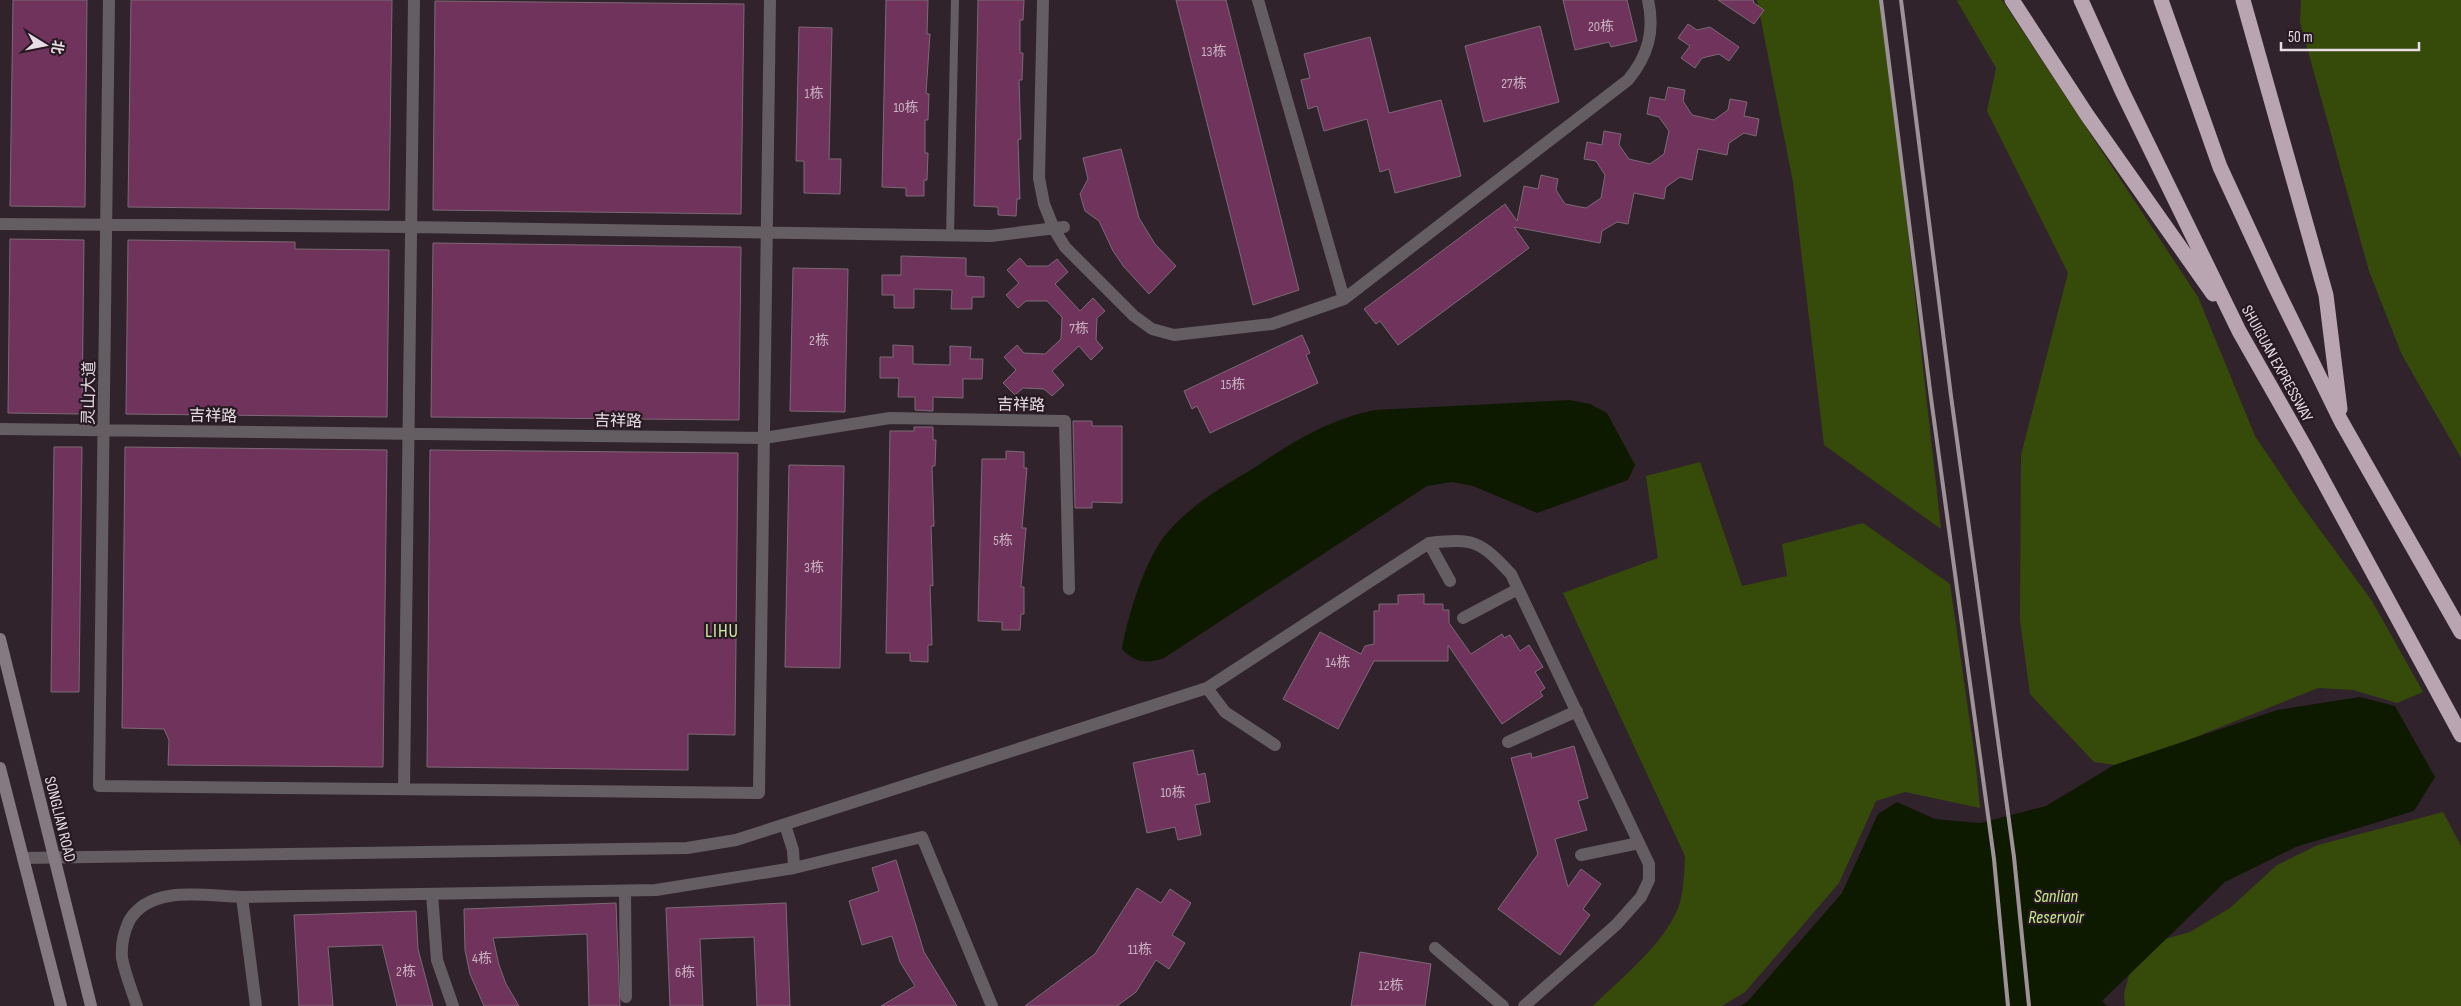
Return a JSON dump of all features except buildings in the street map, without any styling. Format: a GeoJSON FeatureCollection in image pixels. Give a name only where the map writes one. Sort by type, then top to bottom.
{"type":"FeatureCollection","features":[{"type":"Feature","properties":{"kind":"highway"},"geometry":{"type":"LineString","coordinates":[[2012,0],[2087,115],[2239,331]]}},
{"type":"Feature","properties":{"kind":"highway","name":"SHUIGUAN EXPRESSWAY"},"geometry":{"type":"LineString","coordinates":[[2081,0],[2122,91],[2239,331],[2306,449],[2461,735]]}},
{"type":"Feature","properties":{"kind":"highway","name":"SHUIGUAN EXPRESSWAY"},"geometry":{"type":"LineString","coordinates":[[2161,0],[2220,167],[2341,420],[2461,632]]}},
{"type":"Feature","properties":{"kind":"highway"},"geometry":{"type":"LineString","coordinates":[[2244,0],[2326,295],[2341,420]]}},
{"type":"Feature","properties":{"kind":"street","name":"灵山大道"},"geometry":{"type":"LineString","coordinates":[[109,0],[99,786],[404,789]]}},
{"type":"Feature","properties":{"kind":"street"},"geometry":{"type":"LineString","coordinates":[[414,0],[404,789],[759,793],[770,0]]}},
{"type":"Feature","properties":{"kind":"street"},"geometry":{"type":"LineString","coordinates":[[1043,0],[1039,178],[1044,204],[1079,262],[1134,316],[1152,329],[1174,335],[1272,324],[1344,299],[1628,80],[1643,59],[1648,47],[1652,21],[1648,0]]}},
{"type":"Feature","properties":{"kind":"street"},"geometry":{"type":"LineString","coordinates":[[1258,0],[1344,299]]}},
{"type":"Feature","properties":{"kind":"street"},"geometry":{"type":"LineString","coordinates":[[0,224],[411,227],[950,236],[991,236],[1059,228]]}},
{"type":"Feature","properties":{"kind":"street","name":"吉祥路"},"geometry":{"type":"LineString","coordinates":[[0,429],[764,438],[890,418],[1066,421],[1069,589]]}},
{"type":"Feature","properties":{"kind":"street"},"geometry":{"type":"LineString","coordinates":[[23,858],[687,848],[736,840],[785,826],[1207,688],[1429,543],[1461,539],[1487,548],[1511,574],[1649,864],[1649,880],[1641,897],[1616,925],[1524,1006]]}},
{"type":"Feature","properties":{"kind":"street"},"geometry":{"type":"LineString","coordinates":[[1429,543],[1450,581]]}},
{"type":"Feature","properties":{"kind":"street"},"geometry":{"type":"LineString","coordinates":[[1463,618],[1518,589]]}},
{"type":"Feature","properties":{"kind":"street","name":"SONGLIAN ROAD"},"geometry":{"type":"LineString","coordinates":[[0,640],[91,1006]]}},
{"type":"Feature","properties":{"kind":"street"},"geometry":{"type":"LineString","coordinates":[[1207,688],[1225,712],[1276,746]]}},
{"type":"Feature","properties":{"kind":"street"},"geometry":{"type":"LineString","coordinates":[[1508,742],[1577,711]]}},
{"type":"Feature","properties":{"kind":"street"},"geometry":{"type":"LineString","coordinates":[[0,768],[62,1006]]}},
{"type":"Feature","properties":{"kind":"street"},"geometry":{"type":"LineString","coordinates":[[785,826],[793,850],[794,868]]}},
{"type":"Feature","properties":{"kind":"street"},"geometry":{"type":"LineString","coordinates":[[137,1006],[122,958],[124,932],[134,913],[148,901],[175,895],[242,897],[656,890],[794,868],[922,837],[992,1006]]}},
{"type":"Feature","properties":{"kind":"street"},"geometry":{"type":"LineString","coordinates":[[1581,855],[1639,843]]}},
{"type":"Feature","properties":{"kind":"street"},"geometry":{"type":"LineString","coordinates":[[625,891],[626,997]]}},
{"type":"Feature","properties":{"kind":"street"},"geometry":{"type":"LineString","coordinates":[[432,894],[437,960],[453,1006]]}},
{"type":"Feature","properties":{"kind":"street"},"geometry":{"type":"LineString","coordinates":[[242,897],[256,1006]]}},
{"type":"Feature","properties":{"kind":"street"},"geometry":{"type":"LineString","coordinates":[[1435,948],[1503,1006]]}},
{"type":"Feature","properties":{"kind":"lane"},"geometry":{"type":"LineString","coordinates":[[950,236],[955,0]]}},
{"type":"Feature","properties":{"kind":"green space"},"geometry":{"type":"Polygon","coordinates":[[[1757,0],[1882,0],[1941,529],[1824,445],[1793,182],[1757,0]]]}},
{"type":"Feature","properties":{"kind":"green space"},"geometry":{"type":"Polygon","coordinates":[[[2002,0],[2198,297],[2255,436],[2298,500],[2372,601],[2423,692],[2397,703],[2353,690],[2318,688],[2123,766],[2094,762],[2030,694],[2020,620],[2021,455],[2068,273],[1987,111],[1996,68],[1957,1],[2002,0]]]}},
{"type":"Feature","properties":{"kind":"green space"},"geometry":{"type":"Polygon","coordinates":[[[2301,0],[2461,0],[2461,458],[2402,355],[2369,271],[2300,22],[2301,0]]]}},
{"type":"Feature","properties":{"kind":"green space"},"geometry":{"type":"Polygon","coordinates":[[[1700,462],[1742,586],[1787,576],[1782,544],[1863,523],[1950,584],[1975,758],[1980,808],[1905,792],[1876,801],[1839,883],[1745,992],[1722,1006],[1593,1006],[1647,953],[1674,917],[1680,903],[1683,887],[1685,856],[1563,593],[1658,558],[1646,476],[1700,462]]]}},
{"type":"Feature","properties":{"kind":"green space"},"geometry":{"type":"Polygon","coordinates":[[[2443,812],[2461,846],[2461,1006],[2125,1006],[2124,994],[2131,968],[2158,941],[2190,932],[2230,908],[2277,865],[2318,845],[2443,812]]]}},
{"type":"Feature","properties":{"kind":"water"},"geometry":{"type":"Polygon","coordinates":[[[1570,400],[1590,404],[1607,413],[1635,465],[1628,480],[1537,513],[1473,486],[1452,482],[1427,486],[1164,658],[1152,661],[1137,660],[1122,649],[1138,588],[1152,557],[1167,533],[1185,514],[1205,499],[1294,442],[1340,420],[1375,410],[1570,400]]]}},
{"type":"Feature","properties":{"kind":"water","name":"Sanlian Reservoir"},"geometry":{"type":"Polygon","coordinates":[[[2360,697],[2395,706],[2435,777],[2414,811],[2296,847],[2225,882],[2102,1001],[2107,1006],[1740,1006],[1747,1002],[1842,893],[1878,814],[1897,802],[1935,819],[1980,823],[2046,806],[2114,765],[2277,710],[2360,697]]]}},
{"type":"Feature","properties":{"kind":"railway"},"geometry":{"type":"LineString","coordinates":[[1881,0],[1931,398],[1994,859],[2008,1006]]}},
{"type":"Feature","properties":{"kind":"railway"},"geometry":{"type":"LineString","coordinates":[[1901,0],[1951,396],[2014,857],[2029,1006]]}},
{"type":"Feature","properties":{"kind":"district","name":"LIHU"},"geometry":{"type":"Point","coordinates":[722,630]}}]}
